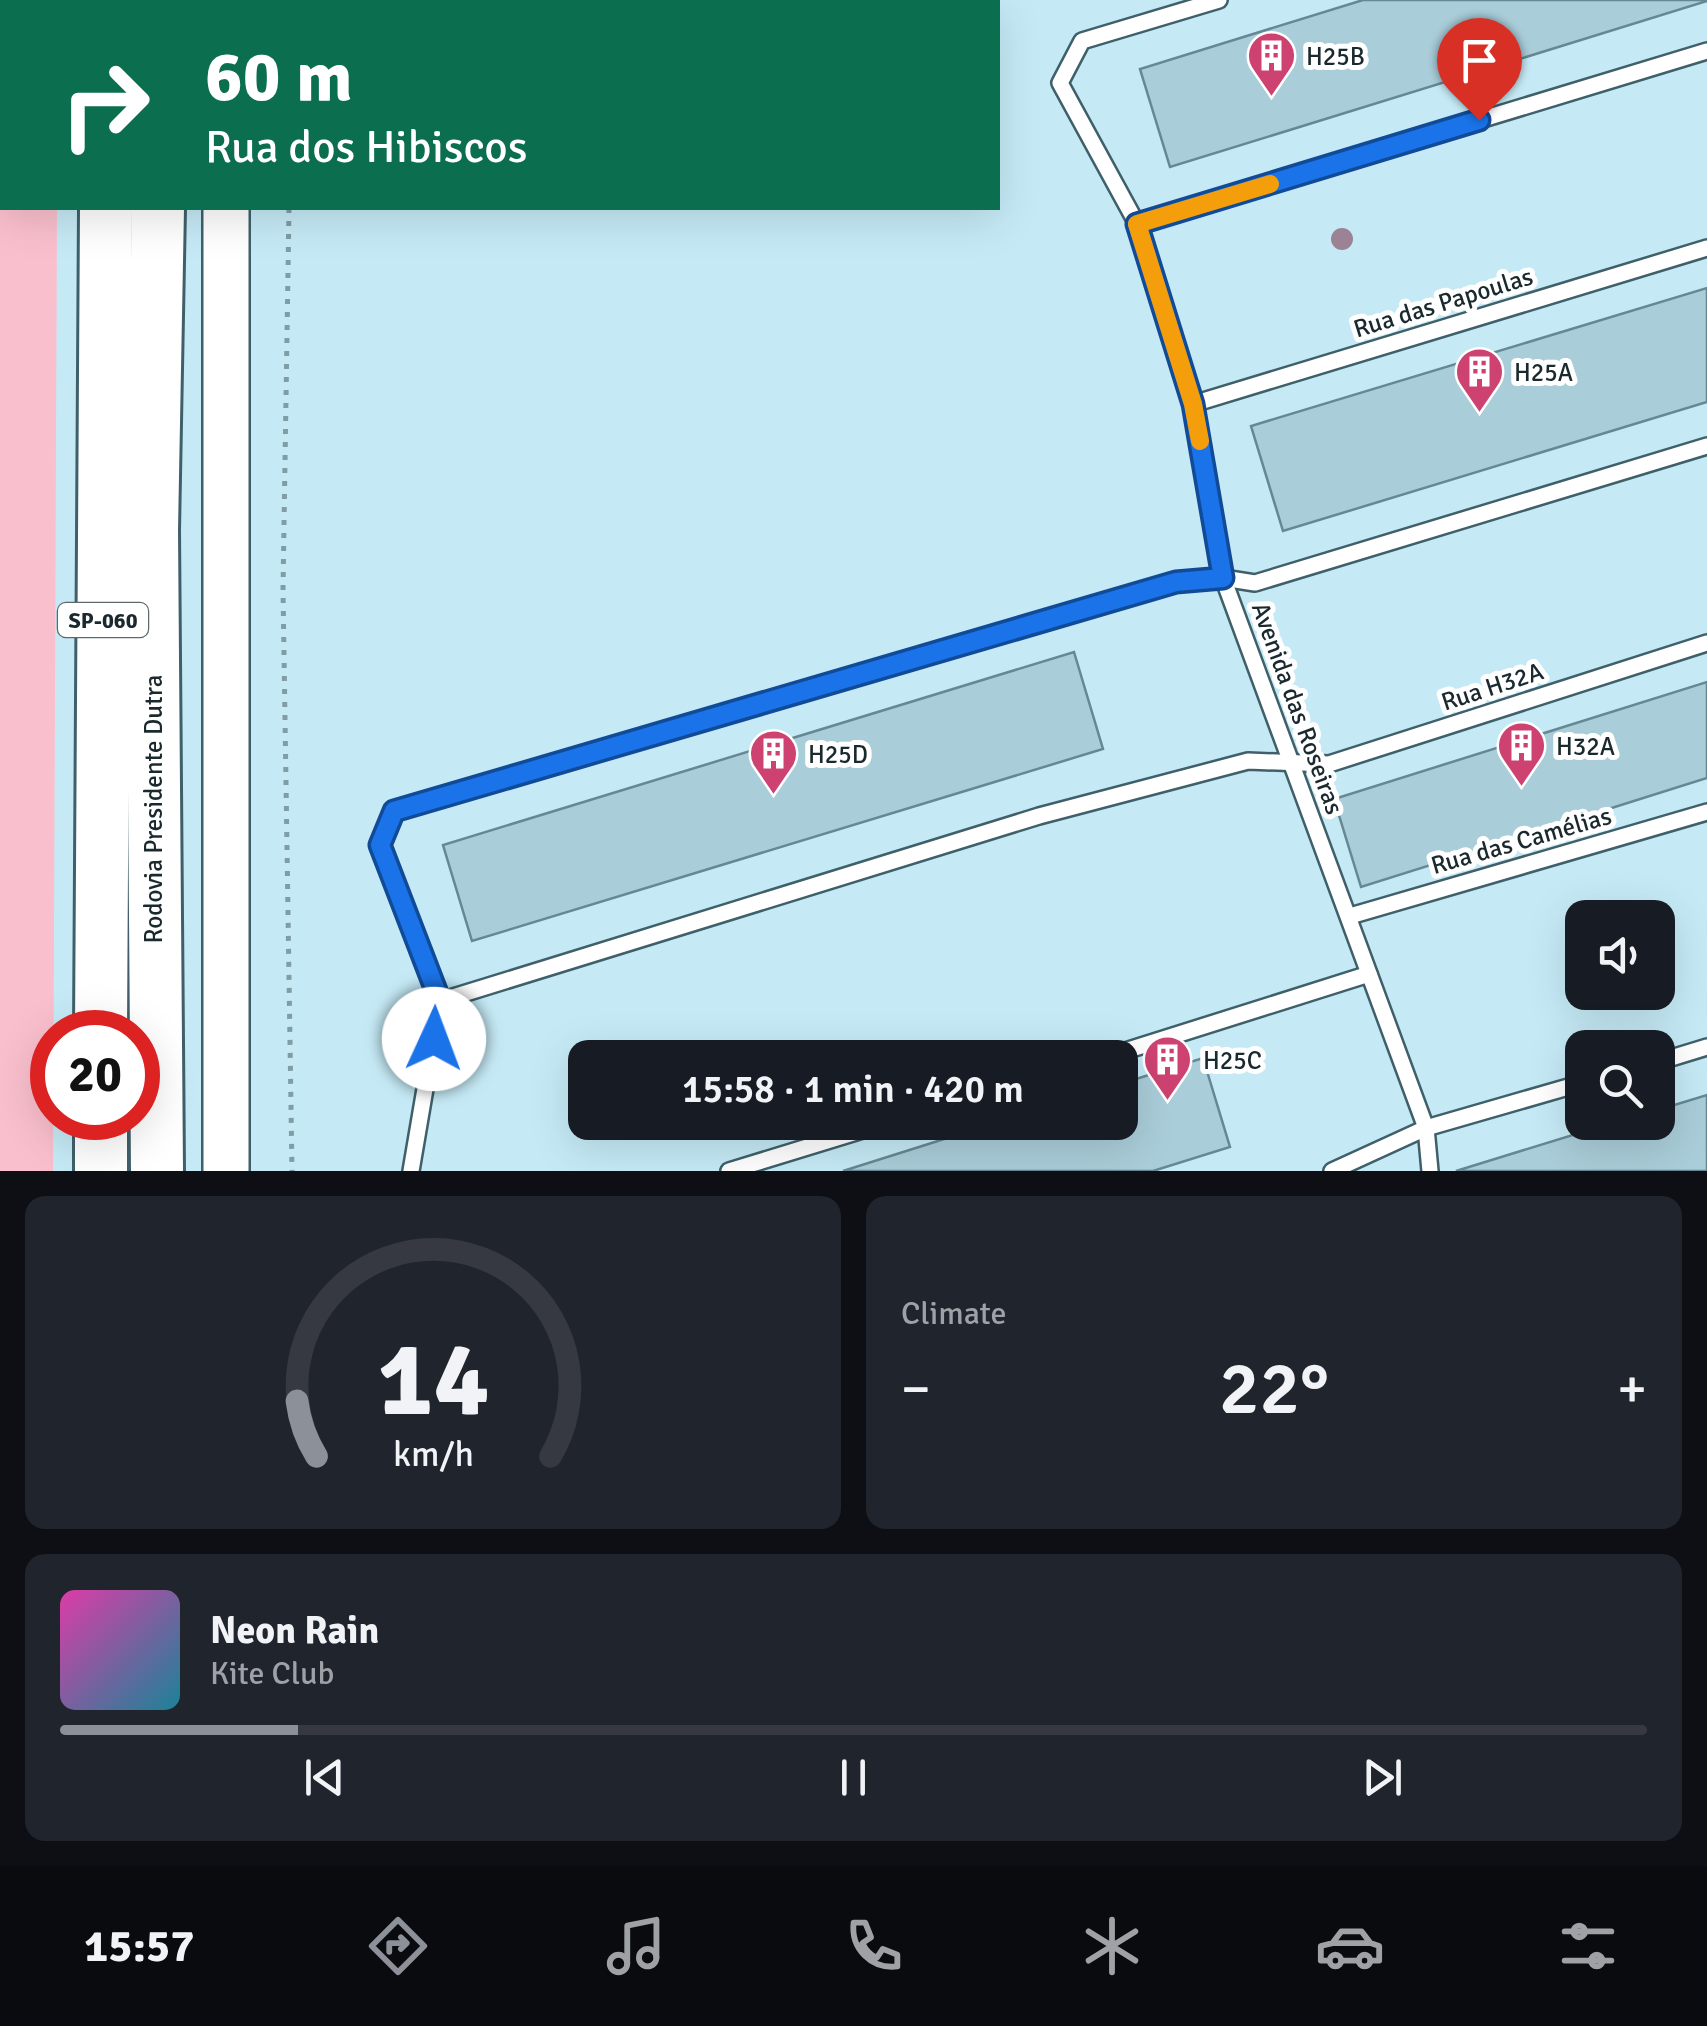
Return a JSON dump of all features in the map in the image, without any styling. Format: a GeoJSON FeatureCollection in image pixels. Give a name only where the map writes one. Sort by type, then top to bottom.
{"type":"FeatureCollection","features":[{"type":"Feature","properties":{"kind":"highway","name":"Rodovia Presidente Dutra"},"geometry":{"type":"LineString","coordinates":[[101,1010],[106,210]]}},
{"type":"Feature","properties":{"kind":"highway","name":"Rodovia Presidente Dutra"},"geometry":{"type":"LineString","coordinates":[[157,1171],[152,530],[158,210]]}},
{"type":"Feature","properties":{"kind":"highway"},"geometry":{"type":"LineString","coordinates":[[101,1140],[101,1171]]}},
{"type":"Feature","properties":{"kind":"main road"},"geometry":{"type":"LineString","coordinates":[[226,210],[226,1171]]}},
{"type":"Feature","properties":{"kind":"main road"},"geometry":{"type":"LineString","coordinates":[[152,530],[179,753],[182,1171]]}},
{"type":"Feature","properties":{"kind":"lane","name":"Avenida das Roseiras"},"geometry":{"type":"LineString","coordinates":[[1219,0],[1082,41],[1060,83],[1137,224],[1193,404],[1223,578],[1426,1128],[1430,1171]]}},
{"type":"Feature","properties":{"kind":"lane"},"geometry":{"type":"LineString","coordinates":[[1137,224],[1707,51]]}},
{"type":"Feature","properties":{"kind":"lane","name":"Rua das Papoulas"},"geometry":{"type":"LineString","coordinates":[[1193,404],[1707,248]]}},
{"type":"Feature","properties":{"kind":"lane"},"geometry":{"type":"LineString","coordinates":[[410,1171],[440,1001],[380,845],[394,811],[1176,582],[1223,578],[1255,582],[1707,446]]}},
{"type":"Feature","properties":{"kind":"lane","name":"Rua H32A"},"geometry":{"type":"LineString","coordinates":[[1291,766],[1329,764],[1707,644]]}},
{"type":"Feature","properties":{"kind":"lane"},"geometry":{"type":"LineString","coordinates":[[440,1001],[1039,816],[1248,760],[1291,766]]}},
{"type":"Feature","properties":{"kind":"lane","name":"Rua das Camélias"},"geometry":{"type":"LineString","coordinates":[[1350,916],[1707,812]]}},
{"type":"Feature","properties":{"kind":"lane"},"geometry":{"type":"LineString","coordinates":[[1138,1047],[1369,974]]}},
{"type":"Feature","properties":{"kind":"lane"},"geometry":{"type":"LineString","coordinates":[[1675,1057],[1707,1048]]}},
{"type":"Feature","properties":{"kind":"lane"},"geometry":{"type":"LineString","coordinates":[[1332,1171],[1426,1128],[1565,1088]]}},
{"type":"Feature","properties":{"kind":"lane"},"geometry":{"type":"LineString","coordinates":[[729,1171],[830,1140]]}},
{"type":"Feature","properties":{"kind":"path"},"geometry":{"type":"LineString","coordinates":[[289,210],[284,589],[292,1171]]}},
{"type":"Feature","properties":{"kind":"shaded area"},"geometry":{"type":"Polygon","coordinates":[[[0,210],[57,210],[54,1010],[30,1010],[30,1140],[53,1140],[53,1171],[0,1171],[0,210]]]}},
{"type":"Feature","properties":{"kind":"building","name":"H25B"},"geometry":{"type":"Polygon","coordinates":[[[1363,0],[1707,1],[1170,167],[1140,69],[1363,0]]]}},
{"type":"Feature","properties":{"kind":"building","name":"H25A"},"geometry":{"type":"Polygon","coordinates":[[[1707,288],[1707,402],[1283,531],[1251,426],[1707,288]]]}},
{"type":"Feature","properties":{"kind":"building","name":"H25D"},"geometry":{"type":"Polygon","coordinates":[[[1074,652],[1103,749],[472,941],[443,845],[1074,652]]]}},
{"type":"Feature","properties":{"kind":"building","name":"H32A"},"geometry":{"type":"Polygon","coordinates":[[[1707,682],[1707,778],[1361,887],[1334,799],[1707,682]]]}},
{"type":"Feature","properties":{"kind":"building","name":"H25C"},"geometry":{"type":"Polygon","coordinates":[[[1203,1058],[1230,1147],[1153,1171],[843,1171],[941,1140],[1138,1140],[1138,1078],[1203,1058]]]}},
{"type":"Feature","properties":{"kind":"building"},"geometry":{"type":"Polygon","coordinates":[[[1707,1095],[1707,1171],[1456,1171],[1565,1137],[1675,1140],[1675,1105],[1707,1095]]]}},
{"type":"Feature","properties":{"kind":"slow traffic"},"geometry":{"type":"LineString","coordinates":[[1200,441],[1193,404],[1137,224],[1270,184]]}},
{"type":"Feature","properties":{"kind":"place","name":"H25B"},"geometry":{"type":"Point","coordinates":[1271,98]}},
{"type":"Feature","properties":{"kind":"place","name":"H25A"},"geometry":{"type":"Point","coordinates":[1479,414]}},
{"type":"Feature","properties":{"kind":"place","name":"H32A"},"geometry":{"type":"Point","coordinates":[1521,788]}},
{"type":"Feature","properties":{"kind":"place","name":"H25D"},"geometry":{"type":"Point","coordinates":[773,796]}},
{"type":"Feature","properties":{"kind":"place","name":"H25C"},"geometry":{"type":"Point","coordinates":[1168,1102]}},
{"type":"Feature","properties":{"kind":"route"},"geometry":{"type":"LineString","coordinates":[[434,1039],[440,1001],[380,845],[394,811],[1176,582],[1223,578],[1193,404],[1137,224],[1479,120]]}}]}
